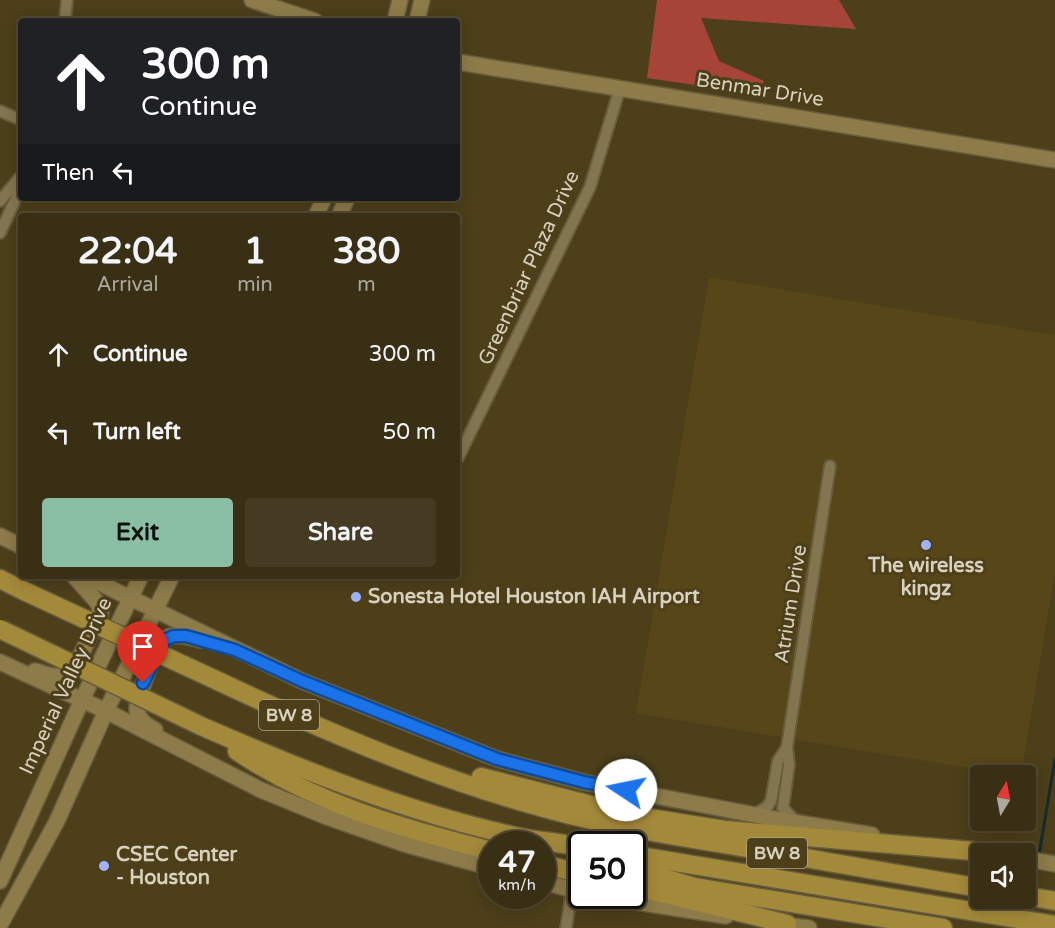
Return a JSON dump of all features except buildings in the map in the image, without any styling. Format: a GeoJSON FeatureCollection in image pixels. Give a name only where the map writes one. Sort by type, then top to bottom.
{"type":"FeatureCollection","features":[{"type":"Feature","properties":{"kind":"highway","name":"BW 8"},"geometry":{"type":"LineString","coordinates":[[0,579],[295,718],[362,746],[494,793],[586,819],[656,833],[970,886]]}},
{"type":"Feature","properties":{"kind":"highway","name":"BW 8"},"geometry":{"type":"LineString","coordinates":[[0,629],[201,726],[312,774],[432,814],[496,831]]}},
{"type":"Feature","properties":{"kind":"highway"},"geometry":{"type":"LineString","coordinates":[[201,726],[258,765],[290,783],[344,807],[432,836],[478,848]]}},
{"type":"Feature","properties":{"kind":"highway"},"geometry":{"type":"LineString","coordinates":[[362,746],[630,815],[725,830],[970,851]]}},
{"type":"Feature","properties":{"kind":"highway","name":"BW 8"},"geometry":{"type":"LineString","coordinates":[[646,857],[1055,925]]}},
{"type":"Feature","properties":{"kind":"highway"},"geometry":{"type":"LineString","coordinates":[[646,874],[694,887],[943,928]]}},
{"type":"Feature","properties":{"kind":"highway"},"geometry":{"type":"LineString","coordinates":[[646,889],[787,924]]}},
{"type":"Feature","properties":{"kind":"highway"},"geometry":{"type":"LineString","coordinates":[[1036,898],[1055,901]]}},
{"type":"Feature","properties":{"kind":"main road"},"geometry":{"type":"LineString","coordinates":[[252,0],[306,18]]}},
{"type":"Feature","properties":{"kind":"main road"},"geometry":{"type":"LineString","coordinates":[[396,18],[400,0]]}},
{"type":"Feature","properties":{"kind":"main road"},"geometry":{"type":"LineString","coordinates":[[418,18],[422,0]]}},
{"type":"Feature","properties":{"kind":"main road","name":"Benmar Drive"},"geometry":{"type":"LineString","coordinates":[[460,62],[1055,160]]}},
{"type":"Feature","properties":{"kind":"main road"},"geometry":{"type":"LineString","coordinates":[[0,536],[18,545]]}},
{"type":"Feature","properties":{"kind":"main road"},"geometry":{"type":"LineString","coordinates":[[0,662],[52,676],[64,676],[74,669],[100,613],[98,603],[77,579]]}},
{"type":"Feature","properties":{"kind":"main road"},"geometry":{"type":"LineString","coordinates":[[91,579],[302,681],[497,759],[584,782],[753,815],[970,850]]}},
{"type":"Feature","properties":{"kind":"main road","name":"Imperial Valley Drive"},"geometry":{"type":"LineString","coordinates":[[1,877],[140,579]]}},
{"type":"Feature","properties":{"kind":"main road"},"geometry":{"type":"LineString","coordinates":[[0,925],[57,821],[106,711],[171,579]]}},
{"type":"Feature","properties":{"kind":"main road"},"geometry":{"type":"LineString","coordinates":[[169,744],[141,720],[137,709],[143,683],[164,640],[174,636],[186,636],[235,650]]}},
{"type":"Feature","properties":{"kind":"main road"},"geometry":{"type":"LineString","coordinates":[[0,662],[106,711],[261,790],[327,817],[404,844],[478,864]]}},
{"type":"Feature","properties":{"kind":"main road"},"geometry":{"type":"LineString","coordinates":[[1036,861],[1055,864]]}},
{"type":"Feature","properties":{"kind":"main road"},"geometry":{"type":"LineString","coordinates":[[1,877],[22,885]]}},
{"type":"Feature","properties":{"kind":"main road"},"geometry":{"type":"LineString","coordinates":[[646,904],[809,928]]}},
{"type":"Feature","properties":{"kind":"street"},"geometry":{"type":"LineString","coordinates":[[65,18],[67,0]]}},
{"type":"Feature","properties":{"kind":"street","name":"Greenbriar Plaza Drive"},"geometry":{"type":"LineString","coordinates":[[460,454],[590,187],[620,88]]}},
{"type":"Feature","properties":{"kind":"street"},"geometry":{"type":"LineString","coordinates":[[0,111],[18,119]]}},
{"type":"Feature","properties":{"kind":"street"},"geometry":{"type":"LineString","coordinates":[[0,201],[18,180]]}},
{"type":"Feature","properties":{"kind":"street"},"geometry":{"type":"LineString","coordinates":[[0,233],[18,194]]}},
{"type":"Feature","properties":{"kind":"street","name":"Atrium Drive"},"geometry":{"type":"LineString","coordinates":[[797,823],[783,808],[789,765],[787,747],[830,466]]}},
{"type":"Feature","properties":{"kind":"street","name":"Atrium Drive"},"geometry":{"type":"LineString","coordinates":[[753,815],[771,801],[778,761],[787,747]]}},
{"type":"Feature","properties":{"kind":"street"},"geometry":{"type":"LineString","coordinates":[[566,928],[572,909]]}},
{"type":"Feature","properties":{"kind":"shaded area"},"geometry":{"type":"Polygon","coordinates":[[[657,0],[839,0],[856,29],[701,18],[719,61],[764,81],[757,94],[647,78],[657,0]]]}},
{"type":"Feature","properties":{"kind":"shaded area"},"geometry":{"type":"Polygon","coordinates":[[[709,277],[1055,335],[1055,573],[1023,765],[970,765],[970,768],[636,713],[709,277]]]}},
{"type":"Feature","properties":{"kind":"waterway"},"geometry":{"type":"LineString","coordinates":[[1039,855],[1055,759]]}},
{"type":"Feature","properties":{"kind":"waterway"},"geometry":{"type":"LineString","coordinates":[[1036,875],[1038,865]]}},
{"type":"Feature","properties":{"kind":"place","name":"The wireless kingz"},"geometry":{"type":"Point","coordinates":[926,545]}},
{"type":"Feature","properties":{"kind":"place","name":"Sonesta Hotel Houston IAH Airport"},"geometry":{"type":"Point","coordinates":[356,597]}},
{"type":"Feature","properties":{"kind":"place","name":"CSEC Center - Houston"},"geometry":{"type":"Point","coordinates":[104,866]}},
{"type":"Feature","properties":{"kind":"route"},"geometry":{"type":"LineString","coordinates":[[143,683],[164,640],[174,636],[186,636],[235,650],[302,681],[497,759],[584,782],[626,790]]}}]}
